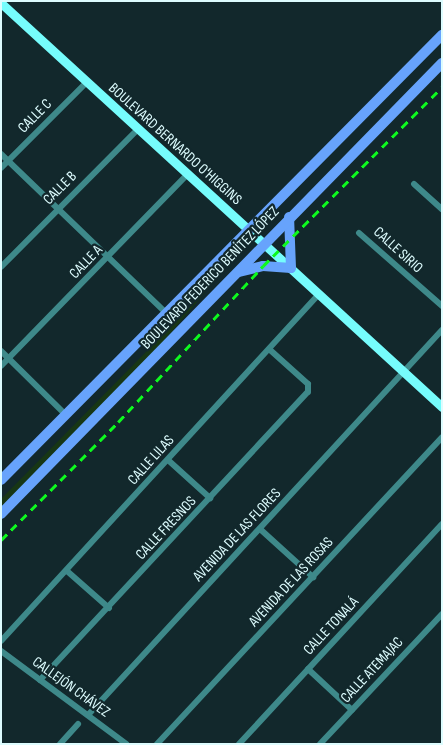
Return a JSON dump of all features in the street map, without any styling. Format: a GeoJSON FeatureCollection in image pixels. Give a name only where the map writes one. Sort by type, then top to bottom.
{"type":"FeatureCollection","features":[{"type":"Feature","properties":{"kind":"main road","name":"BOULEVARD BERNARDO O'HIGGINS"},"geometry":{"type":"LineString","coordinates":[[1,4],[442,407]]}},
{"type":"Feature","properties":{"kind":"main road","name":"BOULEVARD FEDERICO BENÍTEZ LÓPEZ"},"geometry":{"type":"LineString","coordinates":[[1,480],[442,35]]}},
{"type":"Feature","properties":{"kind":"main road","name":"BOULEVARD FEDERICO BENÍTEZ LÓPEZ"},"geometry":{"type":"LineString","coordinates":[[1,514],[289,217],[442,64]]}},
{"type":"Feature","properties":{"kind":"main road"},"geometry":{"type":"LineString","coordinates":[[237,272],[263,266],[291,268],[289,217]]}},
{"type":"Feature","properties":{"kind":"street","name":"CALLE C"},"geometry":{"type":"LineString","coordinates":[[1,168],[87,82]]}},
{"type":"Feature","properties":{"kind":"street","name":"CALLE B"},"geometry":{"type":"LineString","coordinates":[[1,267],[58,207],[138,129]]}},
{"type":"Feature","properties":{"kind":"street"},"geometry":{"type":"LineString","coordinates":[[1,154],[166,313]]}},
{"type":"Feature","properties":{"kind":"street","name":"CALLE A"},"geometry":{"type":"LineString","coordinates":[[1,366],[188,174]]}},
{"type":"Feature","properties":{"kind":"street"},"geometry":{"type":"LineString","coordinates":[[414,184],[442,209]]}},
{"type":"Feature","properties":{"kind":"street","name":"CALLE SIRIO"},"geometry":{"type":"LineString","coordinates":[[360,233],[442,306]]}},
{"type":"Feature","properties":{"kind":"street","name":"CALLE LILAS"},"geometry":{"type":"LineString","coordinates":[[1,641],[319,294]]}},
{"type":"Feature","properties":{"kind":"street","name":"AVENIDA DE LAS FLORES"},"geometry":{"type":"LineString","coordinates":[[88,715],[442,330]]}},
{"type":"Feature","properties":{"kind":"street","name":"CALLE FRESNOS"},"geometry":{"type":"LineString","coordinates":[[40,680],[308,392],[308,384],[269,349]]}},
{"type":"Feature","properties":{"kind":"street"},"geometry":{"type":"LineString","coordinates":[[1,351],[66,415]]}},
{"type":"Feature","properties":{"kind":"street","name":"AVENIDA DE LAS ROSAS"},"geometry":{"type":"LineString","coordinates":[[157,744],[442,437]]}},
{"type":"Feature","properties":{"kind":"street"},"geometry":{"type":"LineString","coordinates":[[168,460],[210,498]]}},
{"type":"Feature","properties":{"kind":"street","name":"CALLE TONALÁ"},"geometry":{"type":"LineString","coordinates":[[239,744],[442,524]]}},
{"type":"Feature","properties":{"kind":"street"},"geometry":{"type":"LineString","coordinates":[[260,528],[313,577]]}},
{"type":"Feature","properties":{"kind":"street"},"geometry":{"type":"LineString","coordinates":[[67,571],[109,608]]}},
{"type":"Feature","properties":{"kind":"street","name":"CALLE ATEMAJAC"},"geometry":{"type":"LineString","coordinates":[[320,744],[442,614]]}},
{"type":"Feature","properties":{"kind":"street","name":"CALLEJÓN CHÁVEZ"},"geometry":{"type":"LineString","coordinates":[[1,651],[126,744]]}},
{"type":"Feature","properties":{"kind":"street"},"geometry":{"type":"LineString","coordinates":[[308,669],[352,710]]}},
{"type":"Feature","properties":{"kind":"street"},"geometry":{"type":"LineString","coordinates":[[60,744],[78,724]]}},
{"type":"Feature","properties":{"kind":"green space"},"geometry":{"type":"Polygon","coordinates":[[[209,288],[152,355],[1,509],[1,499],[209,288]]]}},
{"type":"Feature","properties":{"kind":"railway"},"geometry":{"type":"LineString","coordinates":[[1,540],[118,422],[263,266],[442,87]]}}]}
